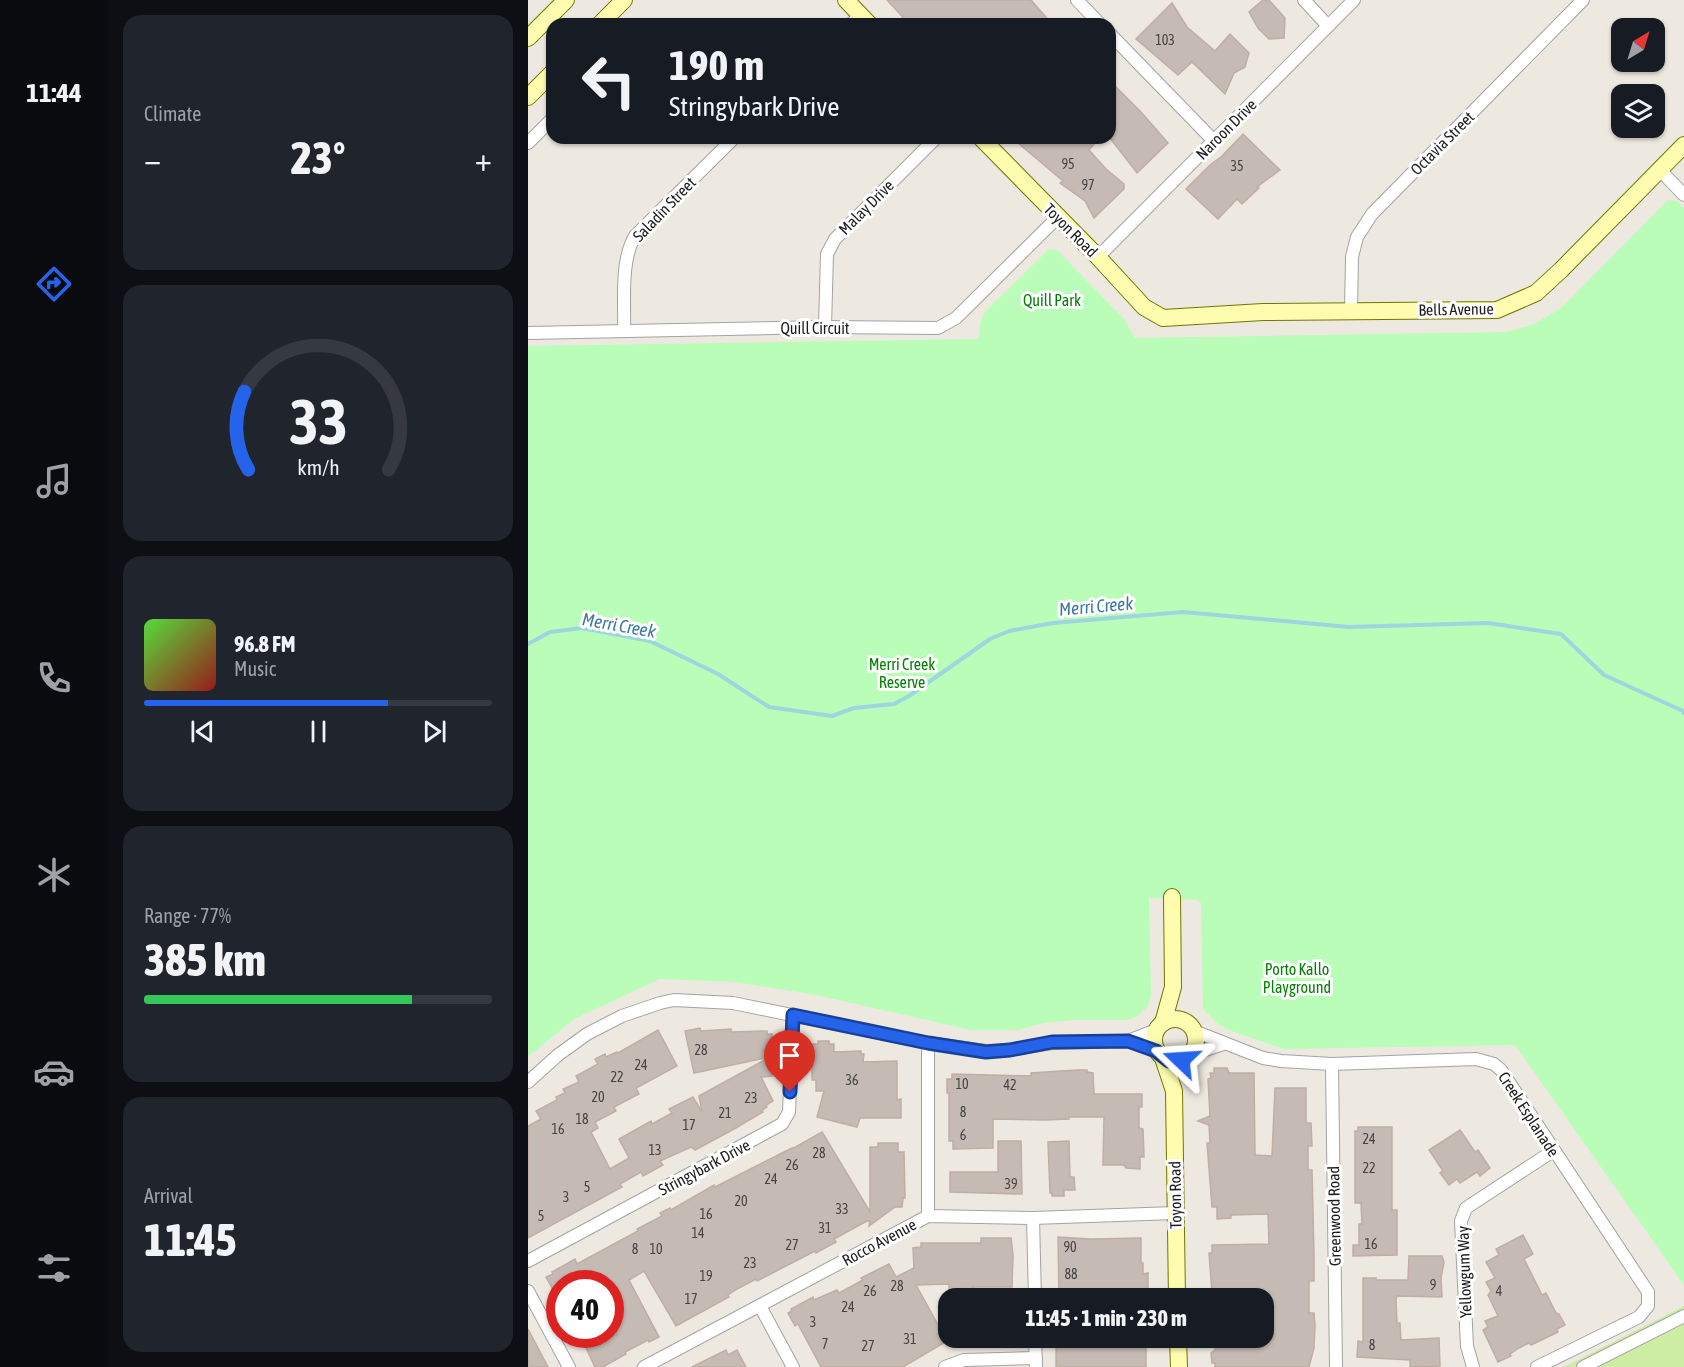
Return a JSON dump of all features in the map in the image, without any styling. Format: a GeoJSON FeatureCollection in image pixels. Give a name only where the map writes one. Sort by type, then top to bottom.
{"type":"FeatureCollection","features":[{"type":"Feature","properties":{"kind":"street"},"geometry":{"type":"LineString","coordinates":[[548,18],[566,0]]}},
{"type":"Feature","properties":{"kind":"street"},"geometry":{"type":"LineString","coordinates":[[606,18],[624,0]]}},
{"type":"Feature","properties":{"kind":"street"},"geometry":{"type":"LineString","coordinates":[[846,0],[858,18]]}},
{"type":"Feature","properties":{"kind":"street"},"geometry":{"type":"LineString","coordinates":[[1077,0],[1094,18]]}},
{"type":"Feature","properties":{"kind":"street"},"geometry":{"type":"LineString","coordinates":[[1304,0],[1328,26]]}},
{"type":"Feature","properties":{"kind":"street","name":"Naroon Drive"},"geometry":{"type":"LineString","coordinates":[[1098,257],[1354,0]]}},
{"type":"Feature","properties":{"kind":"street","name":"Octavia Street"},"geometry":{"type":"LineString","coordinates":[[1351,311],[1352,257],[1357,237],[1372,214],[1583,0]]}},
{"type":"Feature","properties":{"kind":"street"},"geometry":{"type":"LineString","coordinates":[[528,38],[546,20]]}},
{"type":"Feature","properties":{"kind":"street"},"geometry":{"type":"LineString","coordinates":[[1116,40],[1214,141]]}},
{"type":"Feature","properties":{"kind":"street"},"geometry":{"type":"LineString","coordinates":[[529,95],[546,79]]}},
{"type":"Feature","properties":{"kind":"street"},"geometry":{"type":"LineString","coordinates":[[528,143],[546,125]]}},
{"type":"Feature","properties":{"kind":"street","name":"Saladin Street"},"geometry":{"type":"LineString","coordinates":[[624,331],[626,257],[629,245],[634,236],[727,144]]}},
{"type":"Feature","properties":{"kind":"street","name":"Malay Drive"},"geometry":{"type":"LineString","coordinates":[[825,327],[827,254],[835,239],[930,144]]}},
{"type":"Feature","properties":{"kind":"street","name":"Toyon Road"},"geometry":{"type":"LineString","coordinates":[[987,144],[1144,307],[1163,318]]}},
{"type":"Feature","properties":{"kind":"street","name":"Bells Avenue"},"geometry":{"type":"LineString","coordinates":[[1163,318],[1263,312],[1497,310],[1536,292],[1562,270],[1684,145]]}},
{"type":"Feature","properties":{"kind":"street"},"geometry":{"type":"LineString","coordinates":[[1660,170],[1684,195]]}},
{"type":"Feature","properties":{"kind":"street","name":"Quill Circuit"},"geometry":{"type":"LineString","coordinates":[[528,333],[944,326],[956,318],[1058,217]]}},
{"type":"Feature","properties":{"kind":"street"},"geometry":{"type":"LineString","coordinates":[[1160,1055],[1153,1041],[1173,987],[1172,897]]}},
{"type":"Feature","properties":{"kind":"street"},"geometry":{"type":"LineString","coordinates":[[1173,987],[1196,1044],[1188,1056]]}},
{"type":"Feature","properties":{"kind":"street"},"geometry":{"type":"LineString","coordinates":[[528,1082],[558,1055],[587,1034],[622,1016],[674,1000],[733,1003],[928,1043],[986,1052],[1052,1042],[1128,1041],[1174,1019],[1190,1027]]}},
{"type":"Feature","properties":{"kind":"street","name":"Stringybark Drive"},"geometry":{"type":"LineString","coordinates":[[528,1261],[782,1124],[789,1112],[793,1015]]}},
{"type":"Feature","properties":{"kind":"street","name":"Creek Esplanade"},"geometry":{"type":"LineString","coordinates":[[1190,1027],[1223,1044],[1263,1058],[1332,1064],[1476,1059],[1488,1062],[1500,1070],[1648,1292],[1648,1306],[1638,1317],[1537,1367]]}},
{"type":"Feature","properties":{"kind":"street"},"geometry":{"type":"LineString","coordinates":[[1128,1041],[1175,1062],[1223,1044]]}},
{"type":"Feature","properties":{"kind":"street"},"geometry":{"type":"LineString","coordinates":[[928,1043],[928,1216]]}},
{"type":"Feature","properties":{"kind":"street","name":"Toyon Road"},"geometry":{"type":"LineString","coordinates":[[1160,1055],[1174,1091],[1178,1288]]}},
{"type":"Feature","properties":{"kind":"street","name":"Toyon Road"},"geometry":{"type":"LineString","coordinates":[[1174,1091],[1188,1056]]}},
{"type":"Feature","properties":{"kind":"street","name":"Greenwood Road"},"geometry":{"type":"LineString","coordinates":[[1332,1064],[1336,1367]]}},
{"type":"Feature","properties":{"kind":"street","name":"Yellowgum Way"},"geometry":{"type":"LineString","coordinates":[[1473,1367],[1467,1346],[1461,1221],[1466,1208],[1553,1151]]}},
{"type":"Feature","properties":{"kind":"street","name":"Rocco Avenue"},"geometry":{"type":"LineString","coordinates":[[644,1367],[928,1216],[1033,1218],[1175,1213]]}},
{"type":"Feature","properties":{"kind":"street"},"geometry":{"type":"LineString","coordinates":[[1033,1218],[1035,1288]]}},
{"type":"Feature","properties":{"kind":"street"},"geometry":{"type":"LineString","coordinates":[[528,1291],[570,1367]]}},
{"type":"Feature","properties":{"kind":"street"},"geometry":{"type":"LineString","coordinates":[[760,1306],[793,1367]]}},
{"type":"Feature","properties":{"kind":"street"},"geometry":{"type":"LineString","coordinates":[[1583,1367],[1684,1316]]}},
{"type":"Feature","properties":{"kind":"street"},"geometry":{"type":"LineString","coordinates":[[1178,1348],[1179,1367]]}},
{"type":"Feature","properties":{"kind":"street"},"geometry":{"type":"LineString","coordinates":[[945,1367],[964,1360],[1036,1362]]}},
{"type":"Feature","properties":{"kind":"green space","name":"Merri Creek Reserve"},"geometry":{"type":"Polygon","coordinates":[[[1668,200],[1677,201],[1684,208],[1684,1285],[1515,1045],[1284,1049],[1231,1031],[1218,1024],[1203,1009],[1201,903],[1197,900],[1149,898],[1151,995],[1148,1006],[1138,1016],[1127,1020],[1073,1020],[1043,1023],[1019,1030],[971,1030],[816,995],[735,982],[660,979],[574,1019],[528,1057],[528,346],[979,339],[980,324],[984,313],[1048,250],[1057,250],[1124,319],[1135,338],[1507,332],[1534,324],[1561,308],[1668,200]]]}},
{"type":"Feature","properties":{"kind":"green space"},"geometry":{"type":"Polygon","coordinates":[[[1684,1306],[1684,1367],[1564,1367],[1684,1306]]]}},
{"type":"Feature","properties":{"kind":"building"},"geometry":{"type":"Polygon","coordinates":[[[887,0],[1031,0],[1047,18],[904,18],[887,0]]]}},
{"type":"Feature","properties":{"kind":"building"},"geometry":{"type":"Polygon","coordinates":[[[1263,0],[1269,0],[1285,18],[1284,38],[1269,39],[1258,28],[1249,12],[1263,0]]]}},
{"type":"Feature","properties":{"kind":"building"},"geometry":{"type":"Polygon","coordinates":[[[1172,3],[1187,27],[1215,51],[1230,34],[1249,53],[1245,67],[1234,73],[1225,94],[1192,62],[1178,75],[1136,39],[1172,3]]]}},
{"type":"Feature","properties":{"kind":"building"},"geometry":{"type":"Polygon","coordinates":[[[1116,87],[1168,143],[1137,173],[1115,144],[1116,87]]]}},
{"type":"Feature","properties":{"kind":"building"},"geometry":{"type":"Polygon","coordinates":[[[1243,134],[1280,170],[1257,187],[1259,188],[1242,204],[1237,199],[1218,219],[1186,189],[1243,134]]]}},
{"type":"Feature","properties":{"kind":"building"},"geometry":{"type":"Polygon","coordinates":[[[1019,144],[1094,144],[1089,150],[1124,184],[1124,189],[1094,218],[1085,201],[1060,183],[1063,181],[1019,144]]]}},
{"type":"Feature","properties":{"kind":"building"},"geometry":{"type":"Polygon","coordinates":[[[700,1028],[701,1031],[731,1029],[731,1032],[767,1031],[767,1034],[772,1034],[772,1076],[761,1077],[773,1101],[766,1105],[763,1112],[734,1129],[695,1150],[691,1147],[660,1161],[663,1165],[643,1176],[641,1172],[620,1184],[622,1187],[528,1238],[528,1126],[541,1119],[536,1111],[557,1100],[556,1097],[565,1093],[563,1089],[579,1082],[576,1076],[598,1064],[595,1059],[605,1054],[606,1057],[618,1053],[658,1030],[677,1066],[636,1088],[639,1094],[614,1107],[616,1111],[595,1122],[598,1128],[591,1132],[610,1169],[629,1158],[619,1139],[651,1121],[652,1124],[672,1113],[669,1109],[693,1097],[702,1112],[699,1096],[770,1057],[694,1073],[685,1031],[700,1028]]]}},
{"type":"Feature","properties":{"kind":"building"},"geometry":{"type":"Polygon","coordinates":[[[818,1041],[829,1041],[829,1044],[834,1044],[834,1052],[861,1051],[861,1054],[864,1054],[863,1062],[897,1061],[897,1100],[901,1099],[901,1118],[860,1118],[857,1127],[817,1117],[824,1091],[816,1091],[816,1080],[812,1080],[812,1044],[818,1044],[818,1041]]]}},
{"type":"Feature","properties":{"kind":"building"},"geometry":{"type":"Polygon","coordinates":[[[1214,1068],[1227,1068],[1229,1073],[1254,1073],[1255,1155],[1272,1156],[1275,1088],[1306,1088],[1306,1123],[1311,1123],[1312,1146],[1308,1146],[1308,1170],[1312,1170],[1314,1256],[1314,1281],[1309,1281],[1309,1313],[1314,1313],[1315,1325],[1314,1348],[1309,1367],[1215,1367],[1215,1363],[1212,1363],[1211,1353],[1215,1348],[1274,1348],[1274,1288],[1212,1288],[1209,1253],[1212,1253],[1212,1245],[1269,1244],[1268,1214],[1231,1215],[1231,1218],[1217,1219],[1217,1207],[1212,1207],[1207,1143],[1210,1143],[1209,1125],[1198,1121],[1210,1116],[1208,1079],[1211,1078],[1210,1073],[1214,1073],[1214,1068]]]}},
{"type":"Feature","properties":{"kind":"building"},"geometry":{"type":"Polygon","coordinates":[[[1087,1070],[1093,1073],[1094,1094],[1142,1094],[1142,1107],[1139,1107],[1139,1128],[1143,1129],[1144,1157],[1140,1157],[1140,1169],[1126,1168],[1124,1165],[1103,1165],[1104,1117],[1069,1117],[1069,1119],[1046,1120],[993,1119],[993,1148],[953,1149],[953,1141],[949,1141],[949,1093],[947,1093],[947,1079],[952,1079],[952,1074],[1031,1076],[1031,1073],[1087,1070]]]}},
{"type":"Feature","properties":{"kind":"building"},"geometry":{"type":"Polygon","coordinates":[[[1358,1127],[1392,1127],[1392,1210],[1397,1210],[1397,1255],[1353,1256],[1353,1245],[1359,1245],[1359,1224],[1362,1224],[1361,1203],[1355,1203],[1355,1131],[1358,1131],[1358,1127]]]}},
{"type":"Feature","properties":{"kind":"building"},"geometry":{"type":"Polygon","coordinates":[[[1460,1130],[1475,1152],[1478,1150],[1490,1168],[1480,1176],[1477,1172],[1460,1183],[1457,1179],[1449,1185],[1440,1173],[1443,1171],[1429,1150],[1460,1130]]]}},
{"type":"Feature","properties":{"kind":"building"},"geometry":{"type":"Polygon","coordinates":[[[822,1132],[870,1212],[870,1147],[878,1147],[878,1143],[898,1143],[898,1152],[904,1152],[905,1198],[903,1198],[902,1207],[895,1207],[869,1226],[870,1221],[867,1221],[834,1239],[836,1242],[816,1253],[815,1251],[737,1289],[728,1295],[729,1297],[676,1326],[644,1271],[629,1280],[659,1337],[625,1352],[626,1354],[603,1367],[595,1367],[586,1348],[624,1348],[624,1270],[556,1270],[575,1259],[577,1264],[638,1231],[637,1229],[662,1216],[660,1213],[670,1208],[671,1210],[714,1185],[715,1187],[822,1132]]]}},
{"type":"Feature","properties":{"kind":"building"},"geometry":{"type":"Polygon","coordinates":[[[998,1141],[1021,1141],[1022,1194],[950,1192],[950,1172],[998,1172],[998,1141]]]}},
{"type":"Feature","properties":{"kind":"building"},"geometry":{"type":"Polygon","coordinates":[[[1069,1141],[1070,1177],[1074,1177],[1075,1190],[1064,1190],[1064,1196],[1052,1196],[1048,1142],[1069,1141]]]}},
{"type":"Feature","properties":{"kind":"building"},"geometry":{"type":"Polygon","coordinates":[[[1523,1235],[1533,1254],[1524,1259],[1542,1295],[1546,1293],[1565,1325],[1557,1329],[1558,1332],[1519,1348],[1510,1354],[1511,1356],[1498,1362],[1483,1330],[1488,1327],[1485,1321],[1498,1316],[1488,1295],[1491,1291],[1486,1282],[1495,1278],[1486,1262],[1499,1255],[1496,1249],[1523,1235]]]}},
{"type":"Feature","properties":{"kind":"building"},"geometry":{"type":"Polygon","coordinates":[[[1058,1237],[1141,1238],[1141,1263],[1143,1263],[1143,1274],[1148,1273],[1148,1288],[1059,1288],[1058,1237]]]}},
{"type":"Feature","properties":{"kind":"building"},"geometry":{"type":"Polygon","coordinates":[[[981,1238],[1011,1238],[1012,1287],[949,1288],[949,1284],[916,1285],[938,1325],[938,1346],[903,1367],[821,1367],[798,1324],[795,1326],[788,1313],[813,1297],[814,1300],[837,1290],[839,1293],[863,1280],[861,1278],[889,1264],[896,1277],[914,1268],[913,1248],[921,1247],[921,1243],[981,1243],[981,1238]]]}},
{"type":"Feature","properties":{"kind":"building"},"geometry":{"type":"Polygon","coordinates":[[[1409,1256],[1442,1256],[1444,1262],[1441,1278],[1442,1297],[1397,1296],[1396,1299],[1397,1323],[1400,1323],[1401,1340],[1439,1338],[1440,1366],[1410,1367],[1410,1360],[1357,1357],[1358,1341],[1363,1342],[1363,1278],[1408,1280],[1409,1256]]]}},
{"type":"Feature","properties":{"kind":"building"},"geometry":{"type":"Polygon","coordinates":[[[528,1329],[548,1367],[528,1367],[528,1329]]]}},
{"type":"Feature","properties":{"kind":"building"},"geometry":{"type":"Polygon","coordinates":[[[1056,1348],[1146,1348],[1146,1367],[1056,1367],[1056,1348]]]}},
{"type":"Feature","properties":{"kind":"building"},"geometry":{"type":"Polygon","coordinates":[[[726,1350],[728,1355],[737,1350],[746,1367],[692,1367],[726,1350]]]}},
{"type":"Feature","properties":{"kind":"waterway","name":"Merri Creek"},"geometry":{"type":"LineString","coordinates":[[528,644],[550,632],[582,628],[650,641],[718,674],[769,707],[832,716],[854,708],[894,704],[990,639],[1009,631],[1053,623],[1183,612],[1349,627],[1488,623],[1561,634],[1604,675],[1684,713]]}},
{"type":"Feature","properties":{"kind":"route"},"geometry":{"type":"LineString","coordinates":[[790,1092],[793,1015],[928,1043],[986,1052],[1052,1042],[1128,1041],[1156,1051],[1169,1061],[1181,1060]]}},
{"type":"Feature","properties":{"kind":"park label","name":"Quill Park"},"geometry":{"type":"Point","coordinates":[1052,300]}},
{"type":"Feature","properties":{"kind":"park label","name":"Porto Kallo Playground"},"geometry":{"type":"Point","coordinates":[1297,978]}}]}
